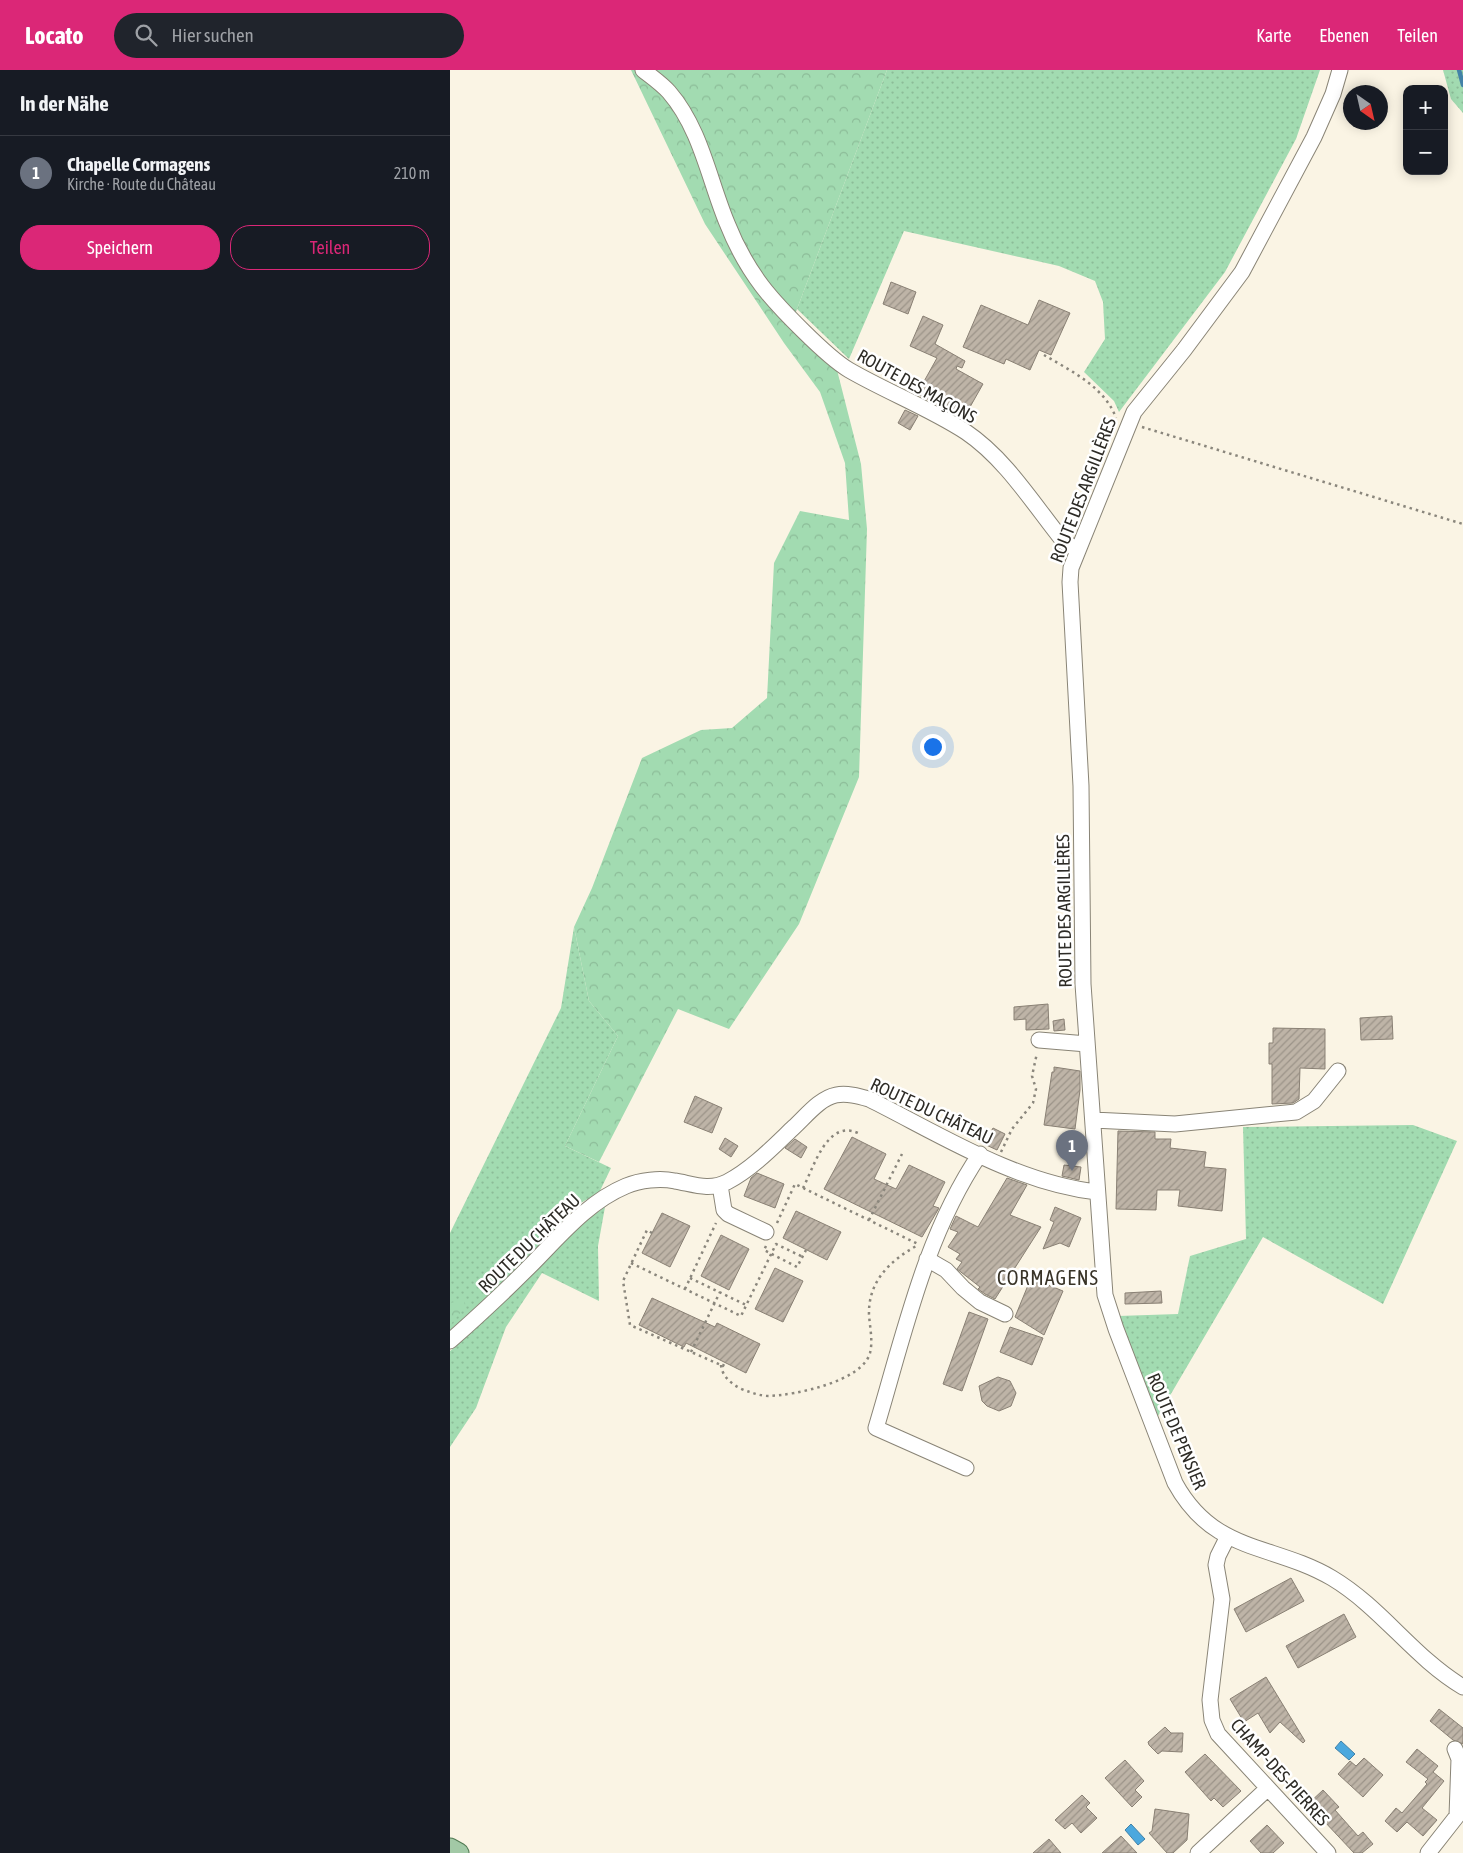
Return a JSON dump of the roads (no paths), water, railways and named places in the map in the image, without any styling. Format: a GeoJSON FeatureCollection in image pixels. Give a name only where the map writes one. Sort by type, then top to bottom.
{"type":"FeatureCollection","features":[{"type":"Feature","properties":{"kind":"main road"},"geometry":{"type":"LineString","coordinates":[[450,1848],[459,1853]]}},
{"type":"Feature","properties":{"kind":"street","name":"ROUTE DES MAÇONS"},"geometry":{"type":"LineString","coordinates":[[643,70],[669,92],[683,113],[695,136],[714,182],[726,222],[743,259],[769,294],[847,369],[943,418],[967,433],[994,455],[1064,542],[1078,550]]}},
{"type":"Feature","properties":{"kind":"street","name":"ROUTE DES ARGILLÈRES"},"geometry":{"type":"LineString","coordinates":[[1097,1192],[1083,984],[1081,786],[1070,582],[1078,550],[1129,421],[1146,394],[1184,350],[1242,272],[1314,137],[1333,94],[1340,70]]}},
{"type":"Feature","properties":{"kind":"street"},"geometry":{"type":"LineString","coordinates":[[1039,1040],[1087,1044]]}},
{"type":"Feature","properties":{"kind":"street"},"geometry":{"type":"LineString","coordinates":[[1093,1120],[1175,1124],[1296,1112],[1314,1101],[1338,1071]]}},
{"type":"Feature","properties":{"kind":"street","name":"ROUTE DU CHÂTEAU"},"geometry":{"type":"LineString","coordinates":[[450,1341],[499,1298],[583,1213],[606,1197],[627,1186],[656,1180],[674,1181],[700,1187],[720,1184],[740,1174],[821,1102],[834,1095],[848,1094],[869,1098],[996,1162],[1044,1181],[1097,1192]]}},
{"type":"Feature","properties":{"kind":"street"},"geometry":{"type":"LineString","coordinates":[[966,1468],[876,1428],[926,1251],[961,1182],[980,1154]]}},
{"type":"Feature","properties":{"kind":"street"},"geometry":{"type":"LineString","coordinates":[[720,1184],[724,1210],[770,1234]]}},
{"type":"Feature","properties":{"kind":"street","name":"ROUTE DE PENSIER"},"geometry":{"type":"LineString","coordinates":[[1097,1192],[1105,1295],[1116,1329],[1182,1496],[1203,1521],[1240,1543],[1316,1570],[1346,1587],[1370,1606],[1415,1652],[1444,1676],[1463,1687]]}},
{"type":"Feature","properties":{"kind":"street"},"geometry":{"type":"LineString","coordinates":[[926,1251],[980,1302],[1005,1314]]}},
{"type":"Feature","properties":{"kind":"street","name":"CHAMP-DES-PIERRES"},"geometry":{"type":"LineString","coordinates":[[1228,1536],[1218,1556],[1216,1565],[1222,1599],[1210,1700],[1212,1720],[1218,1734],[1328,1853]]}},
{"type":"Feature","properties":{"kind":"street"},"geometry":{"type":"LineString","coordinates":[[1428,1853],[1457,1816],[1459,1759],[1455,1749]]}},
{"type":"Feature","properties":{"kind":"street"},"geometry":{"type":"LineString","coordinates":[[1198,1853],[1268,1788]]}},
{"type":"Feature","properties":{"kind":"water"},"geometry":{"type":"Polygon","coordinates":[[[1341,1741],[1355,1754],[1349,1760],[1335,1748],[1341,1741]]]}},
{"type":"Feature","properties":{"kind":"water"},"geometry":{"type":"Polygon","coordinates":[[[1131,1824],[1145,1839],[1138,1845],[1125,1830],[1131,1824]]]}},
{"type":"Feature","properties":{"kind":"waterway"},"geometry":{"type":"LineString","coordinates":[[1459,70],[1463,85]]}},
{"type":"Feature","properties":{"kind":"place","name":"Chapelle Cormagens"},"geometry":{"type":"Point","coordinates":[1072,1171]}},
{"type":"Feature","properties":{"kind":"district","name":"CORMAGENS"},"geometry":{"type":"Point","coordinates":[1048,1277]}}]}
